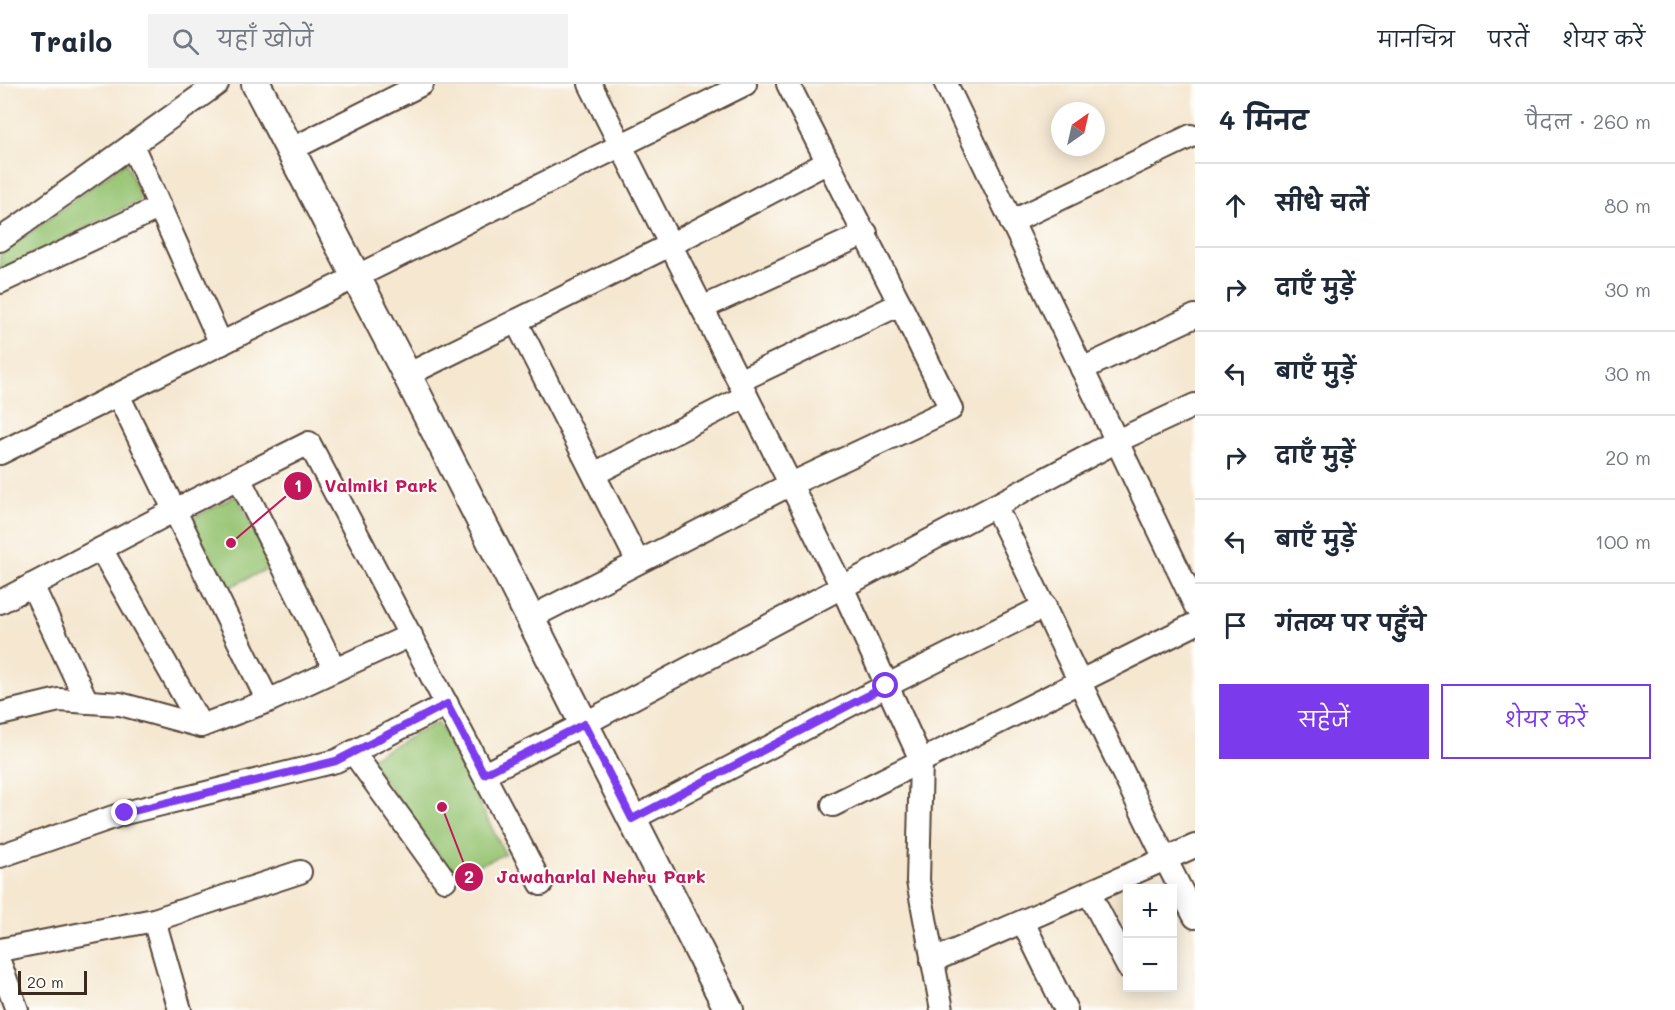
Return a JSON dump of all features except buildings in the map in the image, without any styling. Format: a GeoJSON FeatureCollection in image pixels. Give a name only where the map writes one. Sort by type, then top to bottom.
{"type":"FeatureCollection","features":[{"type":"Feature","properties":{"kind":"street"},"geometry":{"type":"LineString","coordinates":[[0,240],[217,84]]}},
{"type":"Feature","properties":{"kind":"street"},"geometry":{"type":"LineString","coordinates":[[256,84],[357,277],[729,1010]]}},
{"type":"Feature","properties":{"kind":"street"},"geometry":{"type":"LineString","coordinates":[[590,84],[842,587],[921,760],[918,881],[942,1010]]}},
{"type":"Feature","properties":{"kind":"street"},"geometry":{"type":"LineString","coordinates":[[0,453],[745,84]]}},
{"type":"Feature","properties":{"kind":"street"},"geometry":{"type":"LineString","coordinates":[[530,618],[791,484],[951,409],[866,233],[788,84]]}},
{"type":"Feature","properties":{"kind":"street"},"geometry":{"type":"LineString","coordinates":[[946,84],[1117,441],[1189,578],[1195,605]]}},
{"type":"Feature","properties":{"kind":"street"},"geometry":{"type":"LineString","coordinates":[[290,150],[415,86]]}},
{"type":"Feature","properties":{"kind":"street"},"geometry":{"type":"LineString","coordinates":[[1011,222],[1191,136]]}},
{"type":"Feature","properties":{"kind":"street"},"geometry":{"type":"LineString","coordinates":[[132,145],[221,344]]}},
{"type":"Feature","properties":{"kind":"street"},"geometry":{"type":"LineString","coordinates":[[406,375],[670,245],[828,162]]}},
{"type":"Feature","properties":{"kind":"street"},"geometry":{"type":"LineString","coordinates":[[0,282],[160,207]]}},
{"type":"Feature","properties":{"kind":"street"},"geometry":{"type":"LineString","coordinates":[[702,308],[866,233]]}},
{"type":"Feature","properties":{"kind":"street"},"geometry":{"type":"LineString","coordinates":[[594,474],[742,389],[900,304]]}},
{"type":"Feature","properties":{"kind":"street"},"geometry":{"type":"LineString","coordinates":[[1082,369],[1195,316]]}},
{"type":"Feature","properties":{"kind":"street"},"geometry":{"type":"LineString","coordinates":[[516,321],[638,562]]}},
{"type":"Feature","properties":{"kind":"street"},"geometry":{"type":"LineString","coordinates":[[118,395],[268,701]]}},
{"type":"Feature","properties":{"kind":"street"},"geometry":{"type":"LineString","coordinates":[[484,774],[584,724],[1117,441],[1195,405]]}},
{"type":"Feature","properties":{"kind":"street"},"geometry":{"type":"LineString","coordinates":[[0,602],[309,443],[541,884]]}},
{"type":"Feature","properties":{"kind":"street"},"geometry":{"type":"LineString","coordinates":[[239,478],[335,670]]}},
{"type":"Feature","properties":{"kind":"street"},"geometry":{"type":"LineString","coordinates":[[995,506],[1165,860],[1195,917]]}},
{"type":"Feature","properties":{"kind":"street"},"geometry":{"type":"LineString","coordinates":[[101,549],[201,726]]}},
{"type":"Feature","properties":{"kind":"street"},"geometry":{"type":"LineString","coordinates":[[32,585],[87,702]]}},
{"type":"Feature","properties":{"kind":"street"},"geometry":{"type":"LineString","coordinates":[[632,819],[1045,606]]}},
{"type":"Feature","properties":{"kind":"street"},"geometry":{"type":"LineString","coordinates":[[833,805],[1195,624]]}},
{"type":"Feature","properties":{"kind":"street"},"geometry":{"type":"LineString","coordinates":[[0,714],[59,700],[120,704],[201,726],[268,701],[411,635]]}},
{"type":"Feature","properties":{"kind":"street"},"geometry":{"type":"LineString","coordinates":[[0,856],[125,813],[336,761],[447,704]]}},
{"type":"Feature","properties":{"kind":"street"},"geometry":{"type":"LineString","coordinates":[[354,752],[445,880]]}},
{"type":"Feature","properties":{"kind":"street"},"geometry":{"type":"LineString","coordinates":[[932,961],[1195,846]]}},
{"type":"Feature","properties":{"kind":"street"},"geometry":{"type":"LineString","coordinates":[[0,950],[154,920],[300,873]]}},
{"type":"Feature","properties":{"kind":"street"},"geometry":{"type":"LineString","coordinates":[[1089,893],[1123,958]]}},
{"type":"Feature","properties":{"kind":"street"},"geometry":{"type":"LineString","coordinates":[[154,920],[180,1010]]}},
{"type":"Feature","properties":{"kind":"street"},"geometry":{"type":"LineString","coordinates":[[1023,922],[1066,1010]]}},
{"type":"Feature","properties":{"kind":"street"},"geometry":{"type":"LineString","coordinates":[[0,964],[17,1010]]}},
{"type":"Feature","properties":{"kind":"green space"},"geometry":{"type":"Polygon","coordinates":[[[126,162],[141,200],[0,271],[0,255],[126,162]]]}},
{"type":"Feature","properties":{"kind":"green space"},"geometry":{"type":"Polygon","coordinates":[[[237,495],[271,567],[226,589],[191,519],[237,495]]]}},
{"type":"Feature","properties":{"kind":"green space"},"geometry":{"type":"Polygon","coordinates":[[[438,722],[505,854],[454,876],[369,759],[438,722]]]}},
{"type":"Feature","properties":{"kind":"place","name":"Valmiki Park"},"geometry":{"type":"Point","coordinates":[231,543]}},
{"type":"Feature","properties":{"kind":"place","name":"Jawaharlal Nehru Park"},"geometry":{"type":"Point","coordinates":[442,807]}},
{"type":"Feature","properties":{"kind":"route"},"geometry":{"type":"LineString","coordinates":[[125,813],[336,761],[447,704],[484,774],[584,724],[632,819],[886,686]]}}]}
